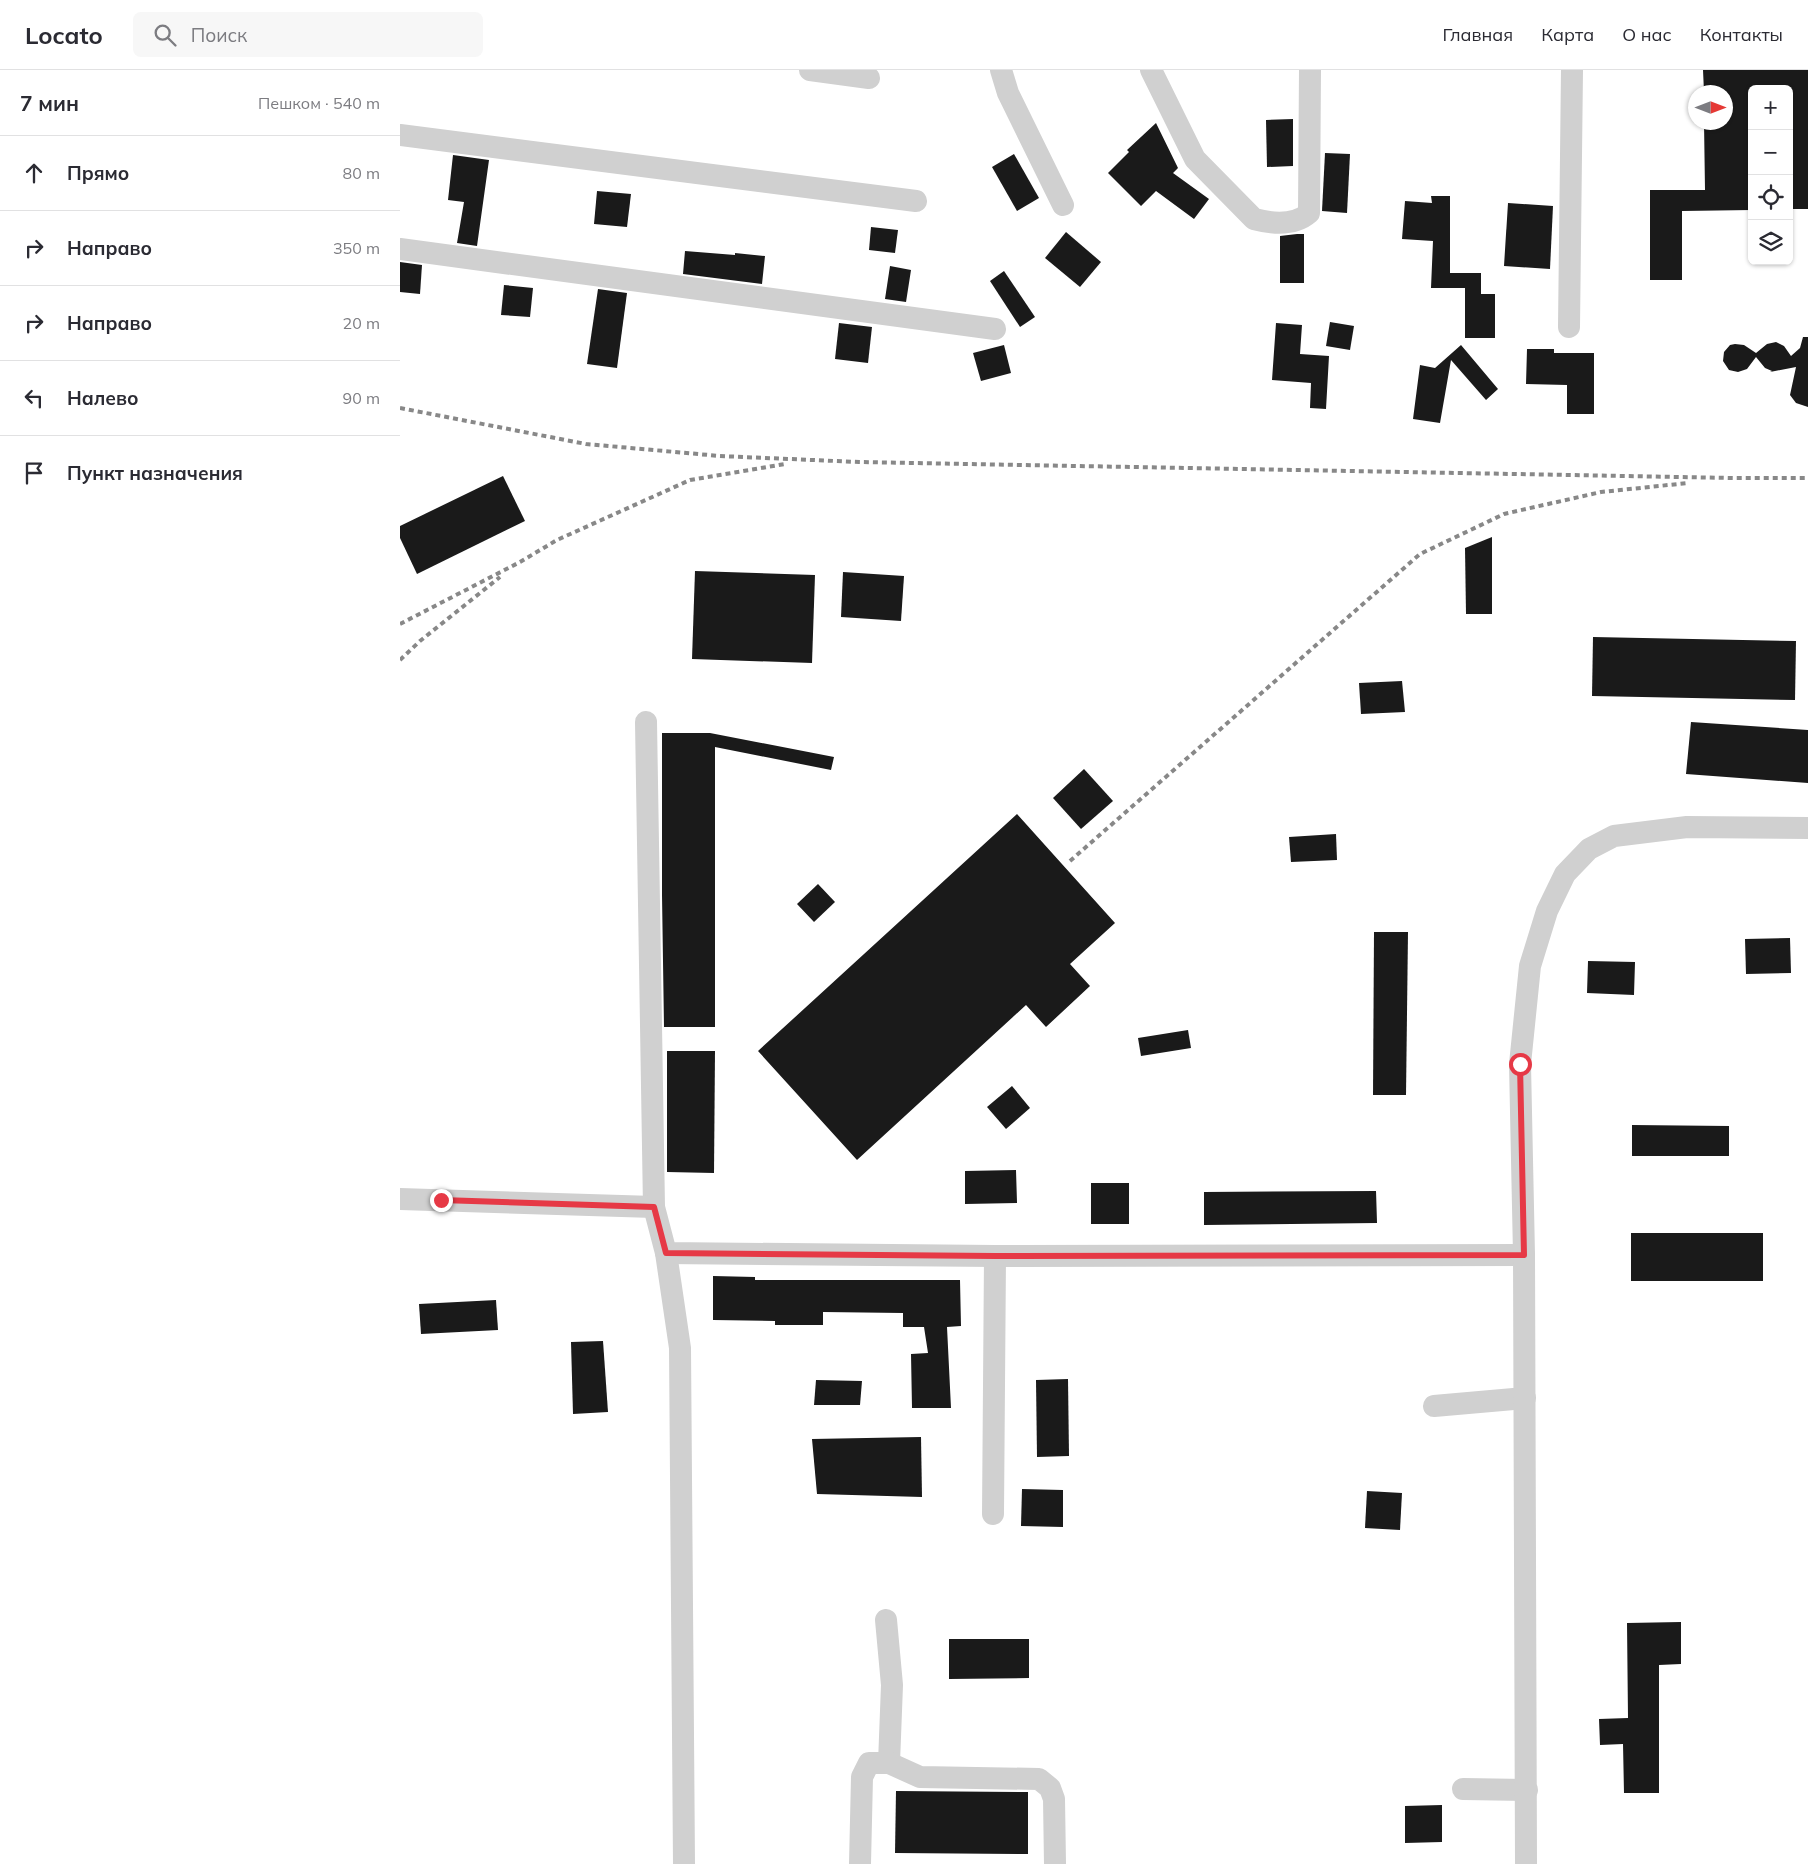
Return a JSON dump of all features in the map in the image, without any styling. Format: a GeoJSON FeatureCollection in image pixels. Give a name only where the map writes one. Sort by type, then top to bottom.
{"type":"FeatureCollection","features":[{"type":"Feature","properties":{"kind":"street"},"geometry":{"type":"LineString","coordinates":[[810,70],[869,78]]}},
{"type":"Feature","properties":{"kind":"street"},"geometry":{"type":"LineString","coordinates":[[1001,70],[1008,93],[1063,205]]}},
{"type":"Feature","properties":{"kind":"street"},"geometry":{"type":"LineString","coordinates":[[1152,70],[1195,160],[1254,219],[1266,222],[1293,223],[1303,219],[1309,213],[1310,70]]}},
{"type":"Feature","properties":{"kind":"street"},"geometry":{"type":"LineString","coordinates":[[1569,327],[1572,70]]}},
{"type":"Feature","properties":{"kind":"street"},"geometry":{"type":"LineString","coordinates":[[400,135],[916,201]]}},
{"type":"Feature","properties":{"kind":"street"},"geometry":{"type":"LineString","coordinates":[[400,249],[995,329]]}},
{"type":"Feature","properties":{"kind":"street"},"geometry":{"type":"LineString","coordinates":[[646,722],[654,1207],[666,1253],[680,1348],[684,1864]]}},
{"type":"Feature","properties":{"kind":"street"},"geometry":{"type":"LineString","coordinates":[[1526,1864],[1524,1255],[1520,1064],[1530,966],[1547,912],[1565,874],[1588,849],[1614,836],[1687,826],[1808,828]]}},
{"type":"Feature","properties":{"kind":"street"},"geometry":{"type":"LineString","coordinates":[[400,1199],[654,1207]]}},
{"type":"Feature","properties":{"kind":"street"},"geometry":{"type":"LineString","coordinates":[[666,1253],[995,1256],[1524,1255]]}},
{"type":"Feature","properties":{"kind":"street"},"geometry":{"type":"LineString","coordinates":[[994,1514],[995,1256]]}},
{"type":"Feature","properties":{"kind":"street"},"geometry":{"type":"LineString","coordinates":[[1434,1406],[1525,1398]]}},
{"type":"Feature","properties":{"kind":"street"},"geometry":{"type":"LineString","coordinates":[[886,1620],[892,1685],[889,1763]]}},
{"type":"Feature","properties":{"kind":"street"},"geometry":{"type":"LineString","coordinates":[[860,1864],[862,1777],[869,1763],[889,1763],[920,1777],[1039,1779],[1050,1788],[1054,1799],[1055,1864]]}},
{"type":"Feature","properties":{"kind":"street"},"geometry":{"type":"LineString","coordinates":[[1463,1789],[1527,1790]]}},
{"type":"Feature","properties":{"kind":"building"},"geometry":{"type":"Polygon","coordinates":[[[1703,70],[1808,70],[1808,209],[1793,209],[1793,85],[1748,85],[1748,210],[1682,211],[1682,280],[1650,280],[1650,190],[1705,190],[1704,130],[1733,130],[1733,85],[1704,85],[1703,70]]]}},
{"type":"Feature","properties":{"kind":"building"},"geometry":{"type":"Polygon","coordinates":[[[1293,119],[1293,166],[1267,167],[1266,120],[1293,119]]]}},
{"type":"Feature","properties":{"kind":"building"},"geometry":{"type":"Polygon","coordinates":[[[1156,123],[1178,168],[1173,173],[1209,199],[1194,219],[1156,191],[1141,206],[1108,173],[1129,152],[1127,150],[1156,123]]]}},
{"type":"Feature","properties":{"kind":"building"},"geometry":{"type":"Polygon","coordinates":[[[1325,153],[1350,154],[1347,213],[1322,211],[1325,153]]]}},
{"type":"Feature","properties":{"kind":"building"},"geometry":{"type":"Polygon","coordinates":[[[1014,154],[1039,198],[1017,211],[992,167],[1014,154]]]}},
{"type":"Feature","properties":{"kind":"building"},"geometry":{"type":"Polygon","coordinates":[[[453,155],[489,160],[477,246],[457,243],[464,202],[448,200],[453,155]]]}},
{"type":"Feature","properties":{"kind":"building"},"geometry":{"type":"Polygon","coordinates":[[[597,191],[631,194],[627,227],[594,224],[597,191]]]}},
{"type":"Feature","properties":{"kind":"building"},"geometry":{"type":"Polygon","coordinates":[[[1431,196],[1450,196],[1450,273],[1481,273],[1481,294],[1495,294],[1495,338],[1465,338],[1465,288],[1431,288],[1433,241],[1402,239],[1405,201],[1432,203],[1431,196]]]}},
{"type":"Feature","properties":{"kind":"building"},"geometry":{"type":"Polygon","coordinates":[[[1508,203],[1553,206],[1550,269],[1504,266],[1508,203]]]}},
{"type":"Feature","properties":{"kind":"building"},"geometry":{"type":"Polygon","coordinates":[[[871,227],[898,230],[895,253],[869,250],[871,227]]]}},
{"type":"Feature","properties":{"kind":"building"},"geometry":{"type":"Polygon","coordinates":[[[1066,232],[1101,262],[1080,287],[1045,258],[1066,232]]]}},
{"type":"Feature","properties":{"kind":"building"},"geometry":{"type":"Polygon","coordinates":[[[1304,234],[1304,283],[1280,283],[1280,236],[1304,234]]]}},
{"type":"Feature","properties":{"kind":"building"},"geometry":{"type":"Polygon","coordinates":[[[685,251],[765,256],[762,284],[683,274],[685,251]]]}},
{"type":"Feature","properties":{"kind":"building"},"geometry":{"type":"Polygon","coordinates":[[[400,262],[422,265],[420,294],[400,292],[400,262]]]}},
{"type":"Feature","properties":{"kind":"building"},"geometry":{"type":"Polygon","coordinates":[[[890,266],[911,270],[906,302],[885,299],[890,266]]]}},
{"type":"Feature","properties":{"kind":"building"},"geometry":{"type":"Polygon","coordinates":[[[1004,271],[1035,317],[1020,327],[990,281],[1004,271]]]}},
{"type":"Feature","properties":{"kind":"building"},"geometry":{"type":"Polygon","coordinates":[[[504,285],[533,288],[530,317],[501,315],[504,285]]]}},
{"type":"Feature","properties":{"kind":"building"},"geometry":{"type":"Polygon","coordinates":[[[598,289],[627,293],[617,368],[587,364],[598,289]]]}},
{"type":"Feature","properties":{"kind":"building"},"geometry":{"type":"Polygon","coordinates":[[[1330,322],[1354,326],[1350,350],[1326,346],[1330,322]]]}},
{"type":"Feature","properties":{"kind":"building"},"geometry":{"type":"Polygon","coordinates":[[[839,323],[872,327],[868,363],[835,359],[839,323]]]}},
{"type":"Feature","properties":{"kind":"building"},"geometry":{"type":"Polygon","coordinates":[[[1276,323],[1302,325],[1300,354],[1329,356],[1326,409],[1310,408],[1311,383],[1272,380],[1276,323]]]}},
{"type":"Feature","properties":{"kind":"building"},"geometry":{"type":"Polygon","coordinates":[[[1803,337],[1808,337],[1808,407],[1796,403],[1790,395],[1796,367],[1770,372],[1772,371],[1765,368],[1756,357],[1747,369],[1738,372],[1729,370],[1723,361],[1724,352],[1730,345],[1735,344],[1744,345],[1756,353],[1767,344],[1776,342],[1784,346],[1791,356],[1800,348],[1803,337]]]}},
{"type":"Feature","properties":{"kind":"building"},"geometry":{"type":"Polygon","coordinates":[[[1004,345],[1011,373],[981,381],[973,353],[1004,345]]]}},
{"type":"Feature","properties":{"kind":"building"},"geometry":{"type":"Polygon","coordinates":[[[1461,345],[1498,389],[1486,400],[1451,360],[1440,423],[1413,419],[1420,365],[1435,368],[1461,345]]]}},
{"type":"Feature","properties":{"kind":"building"},"geometry":{"type":"Polygon","coordinates":[[[1527,349],[1554,349],[1554,353],[1594,353],[1594,414],[1567,414],[1567,385],[1526,384],[1527,349]]]}},
{"type":"Feature","properties":{"kind":"building"},"geometry":{"type":"Polygon","coordinates":[[[503,476],[525,521],[417,574],[400,538],[400,526],[503,476]]]}},
{"type":"Feature","properties":{"kind":"building"},"geometry":{"type":"Polygon","coordinates":[[[1492,537],[1492,614],[1466,614],[1465,548],[1492,537]]]}},
{"type":"Feature","properties":{"kind":"building"},"geometry":{"type":"Polygon","coordinates":[[[695,571],[815,575],[812,663],[692,659],[695,571]]]}},
{"type":"Feature","properties":{"kind":"building"},"geometry":{"type":"Polygon","coordinates":[[[843,572],[904,576],[901,621],[841,617],[843,572]]]}},
{"type":"Feature","properties":{"kind":"building"},"geometry":{"type":"Polygon","coordinates":[[[1593,637],[1796,641],[1795,700],[1592,696],[1593,637]]]}},
{"type":"Feature","properties":{"kind":"building"},"geometry":{"type":"Polygon","coordinates":[[[1402,681],[1405,712],[1361,714],[1359,683],[1402,681]]]}},
{"type":"Feature","properties":{"kind":"building"},"geometry":{"type":"Polygon","coordinates":[[[1691,722],[1808,730],[1808,783],[1686,774],[1691,722]]]}},
{"type":"Feature","properties":{"kind":"building"},"geometry":{"type":"Polygon","coordinates":[[[662,733],[710,733],[834,757],[831,770],[715,747],[715,1027],[664,1027],[662,733]]]}},
{"type":"Feature","properties":{"kind":"building"},"geometry":{"type":"Polygon","coordinates":[[[1084,769],[1113,801],[1081,829],[1053,798],[1084,769]]]}},
{"type":"Feature","properties":{"kind":"building"},"geometry":{"type":"Polygon","coordinates":[[[1017,814],[1115,923],[1070,964],[1090,986],[1046,1027],[1026,1005],[857,1160],[758,1051],[1017,814]]]}},
{"type":"Feature","properties":{"kind":"building"},"geometry":{"type":"Polygon","coordinates":[[[1336,834],[1337,860],[1291,862],[1289,837],[1336,834]]]}},
{"type":"Feature","properties":{"kind":"building"},"geometry":{"type":"Polygon","coordinates":[[[818,884],[835,902],[814,922],[797,904],[818,884]]]}},
{"type":"Feature","properties":{"kind":"building"},"geometry":{"type":"Polygon","coordinates":[[[1374,932],[1408,932],[1406,1095],[1373,1095],[1374,932]]]}},
{"type":"Feature","properties":{"kind":"building"},"geometry":{"type":"Polygon","coordinates":[[[1790,938],[1791,973],[1746,974],[1745,939],[1790,938]]]}},
{"type":"Feature","properties":{"kind":"building"},"geometry":{"type":"Polygon","coordinates":[[[1588,961],[1635,962],[1634,995],[1587,993],[1588,961]]]}},
{"type":"Feature","properties":{"kind":"building"},"geometry":{"type":"Polygon","coordinates":[[[1188,1030],[1191,1048],[1141,1056],[1138,1038],[1188,1030]]]}},
{"type":"Feature","properties":{"kind":"building"},"geometry":{"type":"Polygon","coordinates":[[[667,1051],[715,1051],[714,1173],[667,1172],[667,1051]]]}},
{"type":"Feature","properties":{"kind":"building"},"geometry":{"type":"Polygon","coordinates":[[[1012,1086],[1030,1108],[1006,1129],[987,1107],[1012,1086]]]}},
{"type":"Feature","properties":{"kind":"building"},"geometry":{"type":"Polygon","coordinates":[[[1632,1125],[1729,1126],[1729,1156],[1632,1156],[1632,1125]]]}},
{"type":"Feature","properties":{"kind":"building"},"geometry":{"type":"Polygon","coordinates":[[[1016,1170],[1017,1203],[965,1204],[965,1171],[1016,1170]]]}},
{"type":"Feature","properties":{"kind":"building"},"geometry":{"type":"Polygon","coordinates":[[[1091,1183],[1129,1183],[1129,1224],[1091,1224],[1091,1183]]]}},
{"type":"Feature","properties":{"kind":"building"},"geometry":{"type":"Polygon","coordinates":[[[1376,1191],[1377,1223],[1204,1225],[1204,1192],[1376,1191]]]}},
{"type":"Feature","properties":{"kind":"building"},"geometry":{"type":"Polygon","coordinates":[[[1631,1233],[1763,1233],[1763,1281],[1631,1281],[1631,1233]]]}},
{"type":"Feature","properties":{"kind":"building"},"geometry":{"type":"Polygon","coordinates":[[[713,1276],[755,1277],[755,1280],[960,1280],[961,1326],[947,1327],[951,1408],[912,1408],[911,1354],[928,1353],[924,1327],[903,1327],[903,1313],[823,1312],[823,1325],[775,1325],[775,1321],[713,1320],[713,1276]]]}},
{"type":"Feature","properties":{"kind":"building"},"geometry":{"type":"Polygon","coordinates":[[[496,1300],[498,1330],[421,1334],[419,1304],[496,1300]]]}},
{"type":"Feature","properties":{"kind":"building"},"geometry":{"type":"Polygon","coordinates":[[[603,1341],[608,1412],[573,1414],[571,1342],[603,1341]]]}},
{"type":"Feature","properties":{"kind":"building"},"geometry":{"type":"Polygon","coordinates":[[[1068,1379],[1069,1456],[1037,1457],[1036,1380],[1068,1379]]]}},
{"type":"Feature","properties":{"kind":"building"},"geometry":{"type":"Polygon","coordinates":[[[816,1380],[862,1381],[860,1405],[814,1405],[816,1380]]]}},
{"type":"Feature","properties":{"kind":"building"},"geometry":{"type":"Polygon","coordinates":[[[921,1437],[922,1497],[817,1494],[812,1439],[921,1437]]]}},
{"type":"Feature","properties":{"kind":"building"},"geometry":{"type":"Polygon","coordinates":[[[1022,1489],[1063,1490],[1063,1527],[1021,1526],[1022,1489]]]}},
{"type":"Feature","properties":{"kind":"building"},"geometry":{"type":"Polygon","coordinates":[[[1367,1491],[1402,1493],[1400,1530],[1365,1528],[1367,1491]]]}},
{"type":"Feature","properties":{"kind":"building"},"geometry":{"type":"Polygon","coordinates":[[[1681,1622],[1681,1664],[1659,1665],[1659,1793],[1624,1793],[1623,1744],[1600,1745],[1599,1719],[1628,1718],[1627,1623],[1681,1622]]]}},
{"type":"Feature","properties":{"kind":"building"},"geometry":{"type":"Polygon","coordinates":[[[949,1639],[1029,1639],[1029,1678],[949,1679],[949,1639]]]}},
{"type":"Feature","properties":{"kind":"building"},"geometry":{"type":"Polygon","coordinates":[[[896,1791],[1028,1792],[1028,1854],[895,1853],[896,1791]]]}},
{"type":"Feature","properties":{"kind":"building"},"geometry":{"type":"Polygon","coordinates":[[[1442,1805],[1442,1842],[1405,1843],[1405,1806],[1442,1805]]]}},
{"type":"Feature","properties":{"kind":"railway"},"geometry":{"type":"LineString","coordinates":[[400,408],[586,444],[720,456],[859,462],[1808,478]]}},
{"type":"Feature","properties":{"kind":"railway"},"geometry":{"type":"LineString","coordinates":[[400,624],[520,562],[557,540],[690,480],[785,464]]}},
{"type":"Feature","properties":{"kind":"railway"},"geometry":{"type":"LineString","coordinates":[[1070,861],[1420,554],[1504,514],[1601,492],[1688,483]]}},
{"type":"Feature","properties":{"kind":"railway"},"geometry":{"type":"LineString","coordinates":[[400,660],[420,641],[500,577]]}},
{"type":"Feature","properties":{"kind":"route"},"geometry":{"type":"LineString","coordinates":[[441,1200],[654,1207],[666,1253],[995,1256],[1524,1255],[1520,1064]]}}]}
